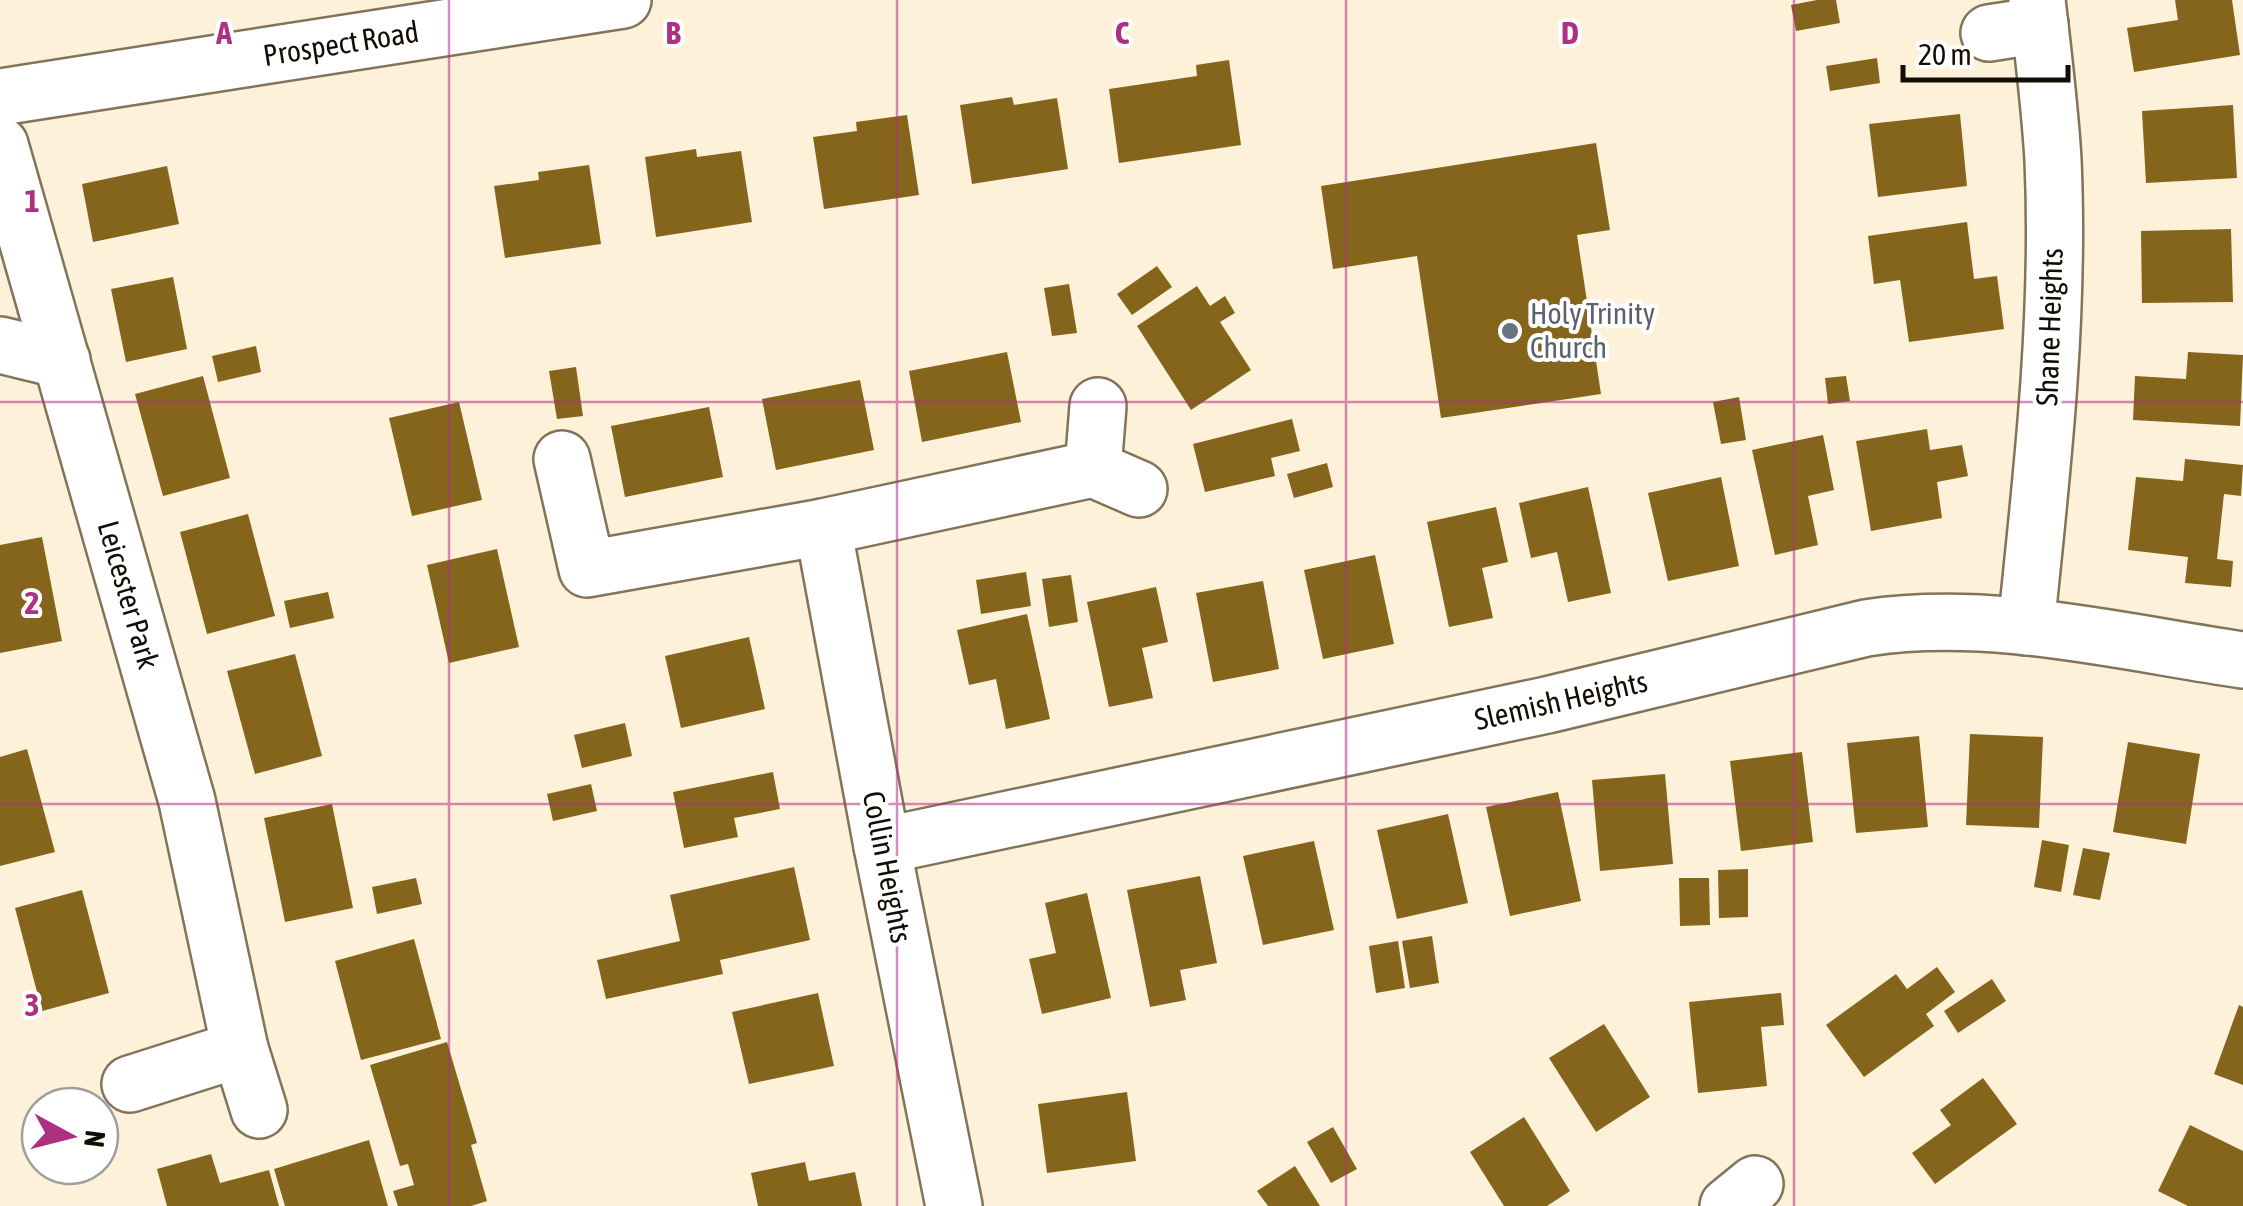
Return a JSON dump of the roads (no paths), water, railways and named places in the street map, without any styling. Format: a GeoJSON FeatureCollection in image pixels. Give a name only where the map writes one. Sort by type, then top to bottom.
{"type":"FeatureCollection","features":[{"type":"Feature","properties":{"kind":"street","name":"Prospect Road"},"geometry":{"type":"LineString","coordinates":[[0,98],[623,0]]}},
{"type":"Feature","properties":{"kind":"street","name":"Shane Heights"},"geometry":{"type":"LineString","coordinates":[[2022,19],[2052,161],[2046,436],[2026,628]]}},
{"type":"Feature","properties":{"kind":"street","name":"Leicester Park"},"geometry":{"type":"LineString","coordinates":[[0,145],[186,801],[240,1049],[259,1110]]}},
{"type":"Feature","properties":{"kind":"street"},"geometry":{"type":"LineString","coordinates":[[0,346],[62,360]]}},
{"type":"Feature","properties":{"kind":"street"},"geometry":{"type":"LineString","coordinates":[[562,459],[587,569],[1116,479],[1098,406]]}},
{"type":"Feature","properties":{"kind":"street","name":"Collin Heights"},"geometry":{"type":"LineString","coordinates":[[823,527],[954,1206]]}},
{"type":"Feature","properties":{"kind":"street","name":"Slemish Heights"},"geometry":{"type":"LineString","coordinates":[[882,846],[1547,705],[1866,628],[1939,620],[2026,628],[2243,660]]}},
{"type":"Feature","properties":{"kind":"street"},"geometry":{"type":"LineString","coordinates":[[130,1084],[240,1049]]}},
{"type":"Feature","properties":{"kind":"place","name":"Holy Trinity Church"},"geometry":{"type":"Point","coordinates":[1510,331]}}]}
